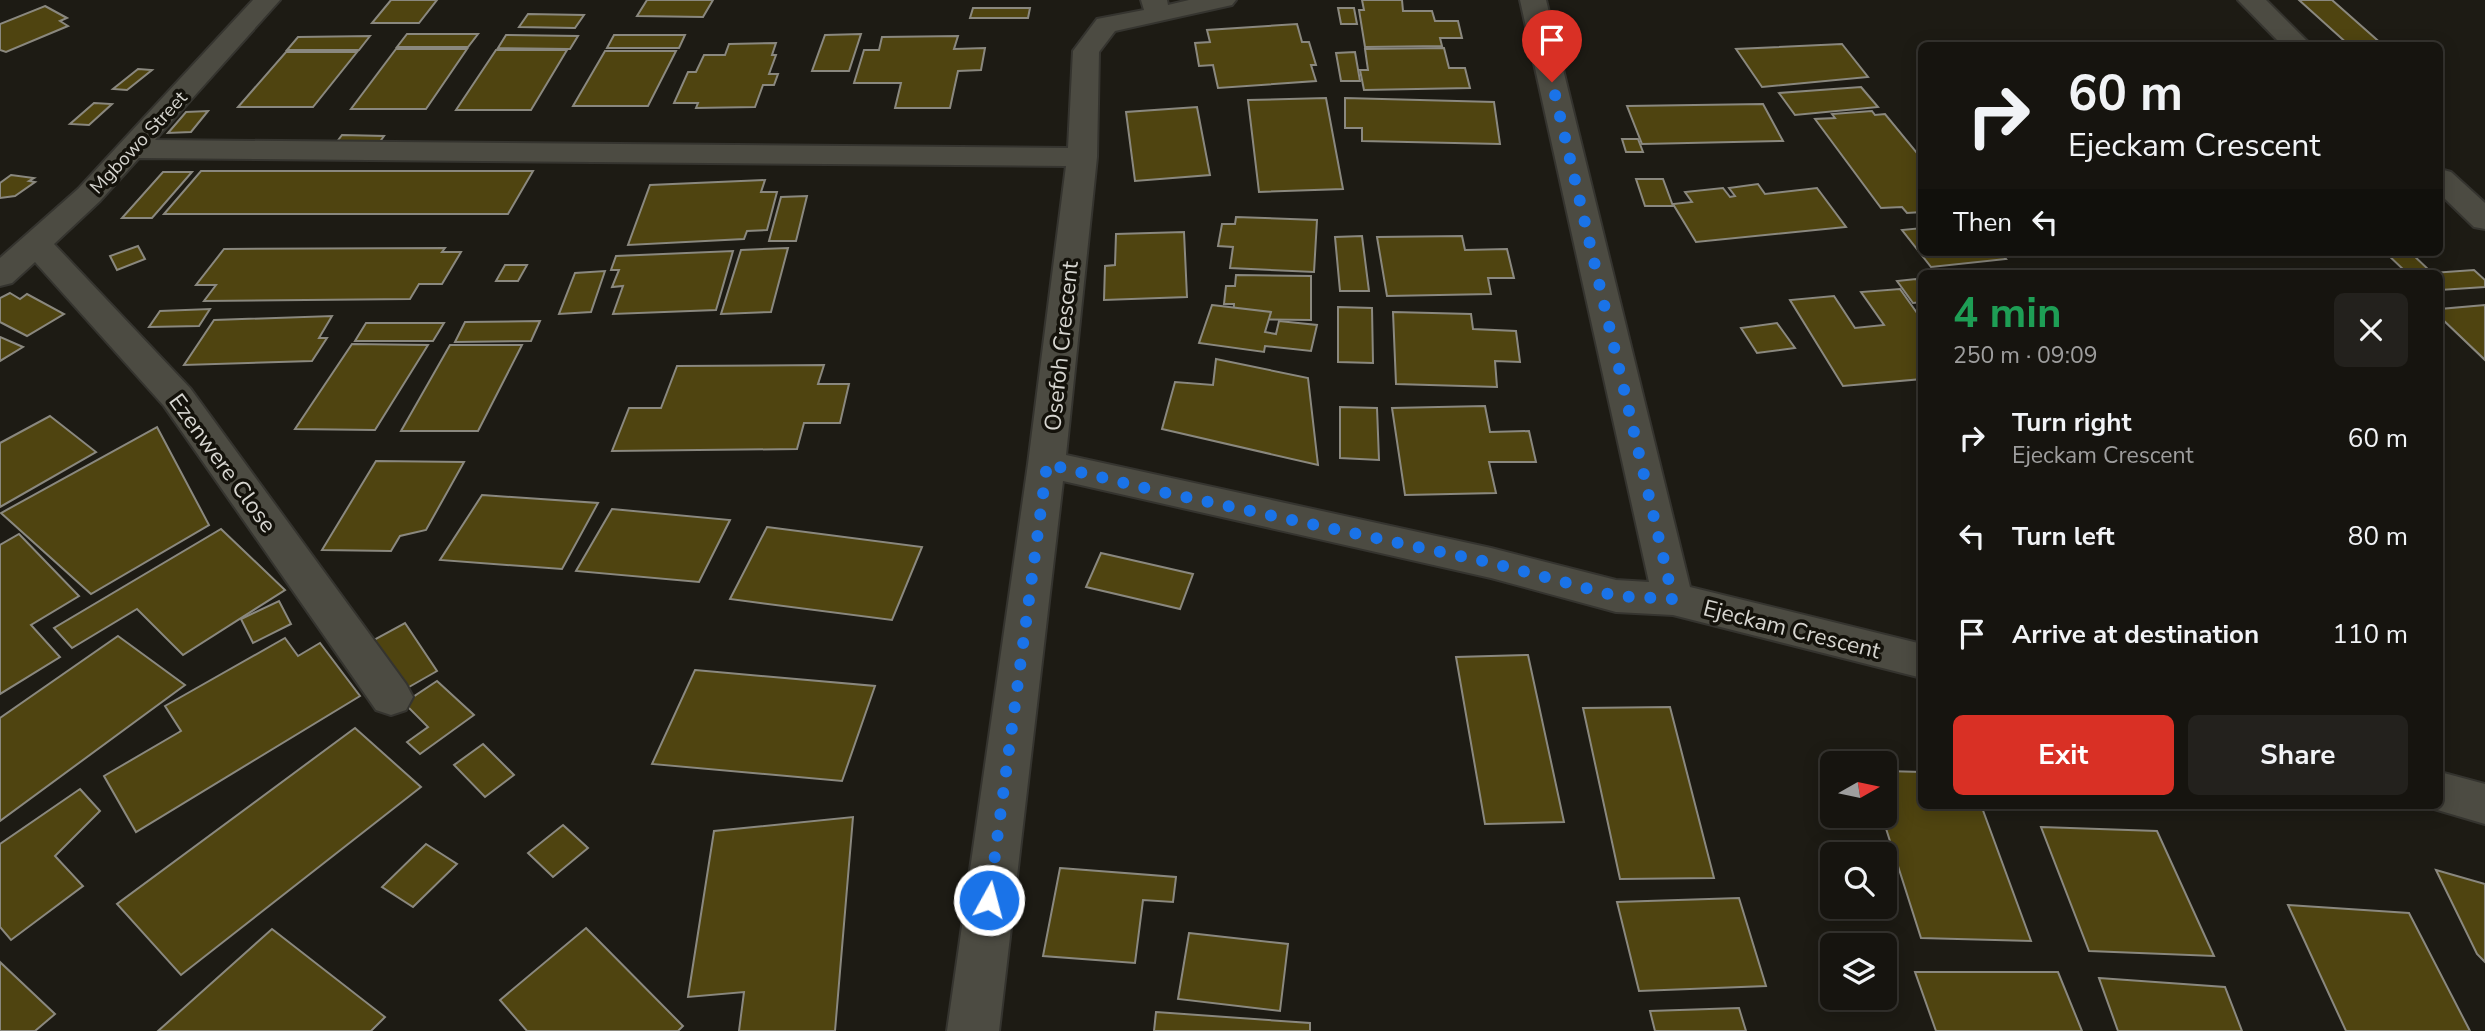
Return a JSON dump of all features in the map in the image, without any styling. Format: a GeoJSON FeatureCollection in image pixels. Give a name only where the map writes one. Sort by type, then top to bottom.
{"type":"FeatureCollection","features":[{"type":"Feature","properties":{"kind":"street","name":"Mgbowo Street"},"geometry":{"type":"LineString","coordinates":[[0,276],[89,195],[267,0]]}},
{"type":"Feature","properties":{"kind":"street","name":"Osefoh Crescent"},"geometry":{"type":"LineString","coordinates":[[973,1031],[1047,464],[1082,157],[1086,51],[1106,25],[1156,7],[1223,0]]}},
{"type":"Feature","properties":{"kind":"street"},"geometry":{"type":"LineString","coordinates":[[1534,0],[1673,599]]}},
{"type":"Feature","properties":{"kind":"street"},"geometry":{"type":"LineString","coordinates":[[2251,0],[2295,42]]}},
{"type":"Feature","properties":{"kind":"street"},"geometry":{"type":"LineString","coordinates":[[131,149],[1082,157]]}},
{"type":"Feature","properties":{"kind":"street"},"geometry":{"type":"LineString","coordinates":[[2443,180],[2485,220]]}},
{"type":"Feature","properties":{"kind":"street","name":"Ezenwere Close"},"geometry":{"type":"LineString","coordinates":[[36,244],[177,397],[391,697]]}},
{"type":"Feature","properties":{"kind":"street","name":"Ejeckam Crescent"},"geometry":{"type":"LineString","coordinates":[[1047,464],[1153,490],[1492,563],[1616,596],[1673,599],[1918,660]]}},
{"type":"Feature","properties":{"kind":"street"},"geometry":{"type":"LineString","coordinates":[[2443,793],[2485,804]]}},
{"type":"Feature","properties":{"kind":"building"},"geometry":{"type":"Polygon","coordinates":[[[391,0],[437,0],[419,23],[372,23],[391,0]]]}},
{"type":"Feature","properties":{"kind":"building"},"geometry":{"type":"Polygon","coordinates":[[[647,0],[713,0],[703,17],[637,16],[647,0]]]}},
{"type":"Feature","properties":{"kind":"building"},"geometry":{"type":"Polygon","coordinates":[[[1362,0],[1402,0],[1403,11],[1432,11],[1435,21],[1458,21],[1462,38],[1440,38],[1442,46],[1365,47],[1359,10],[1364,10],[1362,0]]]}},
{"type":"Feature","properties":{"kind":"building"},"geometry":{"type":"Polygon","coordinates":[[[2299,0],[2332,0],[2379,42],[2346,42],[2299,0]]]}},
{"type":"Feature","properties":{"kind":"building"},"geometry":{"type":"Polygon","coordinates":[[[45,6],[67,18],[60,21],[68,26],[6,52],[0,50],[0,24],[45,6]]]}},
{"type":"Feature","properties":{"kind":"building"},"geometry":{"type":"Polygon","coordinates":[[[973,8],[1030,8],[1028,18],[970,18],[973,8]]]}},
{"type":"Feature","properties":{"kind":"building"},"geometry":{"type":"Polygon","coordinates":[[[1338,8],[1354,8],[1357,24],[1341,24],[1338,8]]]}},
{"type":"Feature","properties":{"kind":"building"},"geometry":{"type":"Polygon","coordinates":[[[528,14],[584,15],[575,28],[519,27],[528,14]]]}},
{"type":"Feature","properties":{"kind":"building"},"geometry":{"type":"Polygon","coordinates":[[[1297,24],[1302,42],[1309,42],[1316,65],[1311,65],[1316,81],[1218,88],[1213,65],[1199,66],[1195,43],[1210,42],[1207,30],[1297,24]]]}},
{"type":"Feature","properties":{"kind":"building"},"geometry":{"type":"Polygon","coordinates":[[[407,34],[478,34],[468,47],[397,47],[407,34]]]}},
{"type":"Feature","properties":{"kind":"building"},"geometry":{"type":"Polygon","coordinates":[[[861,34],[849,71],[812,71],[825,35],[861,34]]]}},
{"type":"Feature","properties":{"kind":"building"},"geometry":{"type":"Polygon","coordinates":[[[506,35],[578,36],[570,49],[498,48],[506,35]]]}},
{"type":"Feature","properties":{"kind":"building"},"geometry":{"type":"Polygon","coordinates":[[[614,35],[685,35],[679,48],[607,48],[614,35]]]}},
{"type":"Feature","properties":{"kind":"building"},"geometry":{"type":"Polygon","coordinates":[[[370,36],[359,50],[287,50],[298,37],[370,36]]]}},
{"type":"Feature","properties":{"kind":"building"},"geometry":{"type":"Polygon","coordinates":[[[958,36],[954,49],[985,48],[981,70],[958,71],[950,108],[895,108],[901,83],[854,83],[864,50],[879,50],[882,37],[958,36]]]}},
{"type":"Feature","properties":{"kind":"building"},"geometry":{"type":"Polygon","coordinates":[[[776,43],[772,55],[776,55],[769,74],[778,74],[774,85],[763,85],[755,107],[696,108],[698,103],[674,103],[688,72],[696,72],[704,55],[725,55],[729,44],[776,43]]]}},
{"type":"Feature","properties":{"kind":"building"},"geometry":{"type":"Polygon","coordinates":[[[1842,44],[1868,77],[1762,87],[1736,49],[1842,44]]]}},
{"type":"Feature","properties":{"kind":"building"},"geometry":{"type":"Polygon","coordinates":[[[1444,48],[1449,68],[1465,68],[1470,88],[1364,90],[1360,70],[1368,70],[1365,49],[1444,48]]]}},
{"type":"Feature","properties":{"kind":"building"},"geometry":{"type":"Polygon","coordinates":[[[396,49],[467,49],[426,109],[351,109],[396,49]]]}},
{"type":"Feature","properties":{"kind":"building"},"geometry":{"type":"Polygon","coordinates":[[[496,50],[567,50],[531,110],[456,110],[496,50]]]}},
{"type":"Feature","properties":{"kind":"building"},"geometry":{"type":"Polygon","coordinates":[[[605,51],[676,51],[648,106],[573,106],[605,51]]]}},
{"type":"Feature","properties":{"kind":"building"},"geometry":{"type":"Polygon","coordinates":[[[286,52],[357,52],[313,107],[238,107],[286,52]]]}},
{"type":"Feature","properties":{"kind":"building"},"geometry":{"type":"Polygon","coordinates":[[[1355,52],[1360,81],[1341,81],[1336,53],[1355,52]]]}},
{"type":"Feature","properties":{"kind":"building"},"geometry":{"type":"Polygon","coordinates":[[[138,69],[152,70],[127,90],[113,89],[138,69]]]}},
{"type":"Feature","properties":{"kind":"building"},"geometry":{"type":"Polygon","coordinates":[[[1861,87],[1878,107],[1795,115],[1779,93],[1861,87]]]}},
{"type":"Feature","properties":{"kind":"building"},"geometry":{"type":"Polygon","coordinates":[[[1326,98],[1343,189],[1259,192],[1248,100],[1326,98]]]}},
{"type":"Feature","properties":{"kind":"building"},"geometry":{"type":"Polygon","coordinates":[[[1345,98],[1494,102],[1500,144],[1362,141],[1362,128],[1345,128],[1345,98]]]}},
{"type":"Feature","properties":{"kind":"building"},"geometry":{"type":"Polygon","coordinates":[[[94,103],[112,104],[89,125],[70,124],[94,103]]]}},
{"type":"Feature","properties":{"kind":"building"},"geometry":{"type":"Polygon","coordinates":[[[1763,104],[1783,141],[1642,144],[1627,106],[1763,104]]]}},
{"type":"Feature","properties":{"kind":"building"},"geometry":{"type":"Polygon","coordinates":[[[1197,107],[1210,175],[1135,181],[1126,112],[1197,107]]]}},
{"type":"Feature","properties":{"kind":"building"},"geometry":{"type":"Polygon","coordinates":[[[208,111],[191,132],[168,133],[186,112],[208,111]]]}},
{"type":"Feature","properties":{"kind":"building"},"geometry":{"type":"Polygon","coordinates":[[[1872,111],[1875,115],[1885,114],[1918,154],[1918,212],[1907,213],[1902,207],[1881,208],[1815,119],[1835,118],[1832,114],[1872,111]]]}},
{"type":"Feature","properties":{"kind":"building"},"geometry":{"type":"Polygon","coordinates":[[[342,135],[384,136],[376,147],[333,147],[342,135]]]}},
{"type":"Feature","properties":{"kind":"building"},"geometry":{"type":"Polygon","coordinates":[[[1622,139],[1638,139],[1643,152],[1626,152],[1622,139]]]}},
{"type":"Feature","properties":{"kind":"building"},"geometry":{"type":"Polygon","coordinates":[[[201,171],[533,171],[508,214],[164,214],[201,171]]]}},
{"type":"Feature","properties":{"kind":"building"},"geometry":{"type":"Polygon","coordinates":[[[163,172],[192,172],[152,218],[122,218],[163,172]]]}},
{"type":"Feature","properties":{"kind":"building"},"geometry":{"type":"Polygon","coordinates":[[[11,175],[34,178],[29,181],[35,182],[15,196],[0,198],[0,183],[11,175]]]}},
{"type":"Feature","properties":{"kind":"building"},"geometry":{"type":"Polygon","coordinates":[[[1636,179],[1663,179],[1673,206],[1645,206],[1636,179]]]}},
{"type":"Feature","properties":{"kind":"building"},"geometry":{"type":"Polygon","coordinates":[[[765,180],[761,192],[777,192],[767,230],[747,231],[744,239],[628,245],[650,185],[765,180]]]}},
{"type":"Feature","properties":{"kind":"building"},"geometry":{"type":"Polygon","coordinates":[[[1758,184],[1765,194],[1817,188],[1846,227],[1696,242],[1673,204],[1692,202],[1685,192],[1723,188],[1730,197],[1735,196],[1729,188],[1758,184]]]}},
{"type":"Feature","properties":{"kind":"building"},"geometry":{"type":"Polygon","coordinates":[[[807,196],[796,241],[769,241],[781,197],[807,196]]]}},
{"type":"Feature","properties":{"kind":"building"},"geometry":{"type":"Polygon","coordinates":[[[1236,217],[1317,220],[1314,272],[1230,268],[1233,247],[1218,246],[1222,224],[1235,224],[1236,217]]]}},
{"type":"Feature","properties":{"kind":"building"},"geometry":{"type":"Polygon","coordinates":[[[1918,228],[1918,250],[1902,230],[1918,228]]]}},
{"type":"Feature","properties":{"kind":"building"},"geometry":{"type":"Polygon","coordinates":[[[1184,232],[1187,297],[1104,300],[1105,266],[1115,265],[1116,234],[1184,232]]]}},
{"type":"Feature","properties":{"kind":"building"},"geometry":{"type":"Polygon","coordinates":[[[1362,236],[1369,291],[1340,291],[1335,237],[1362,236]]]}},
{"type":"Feature","properties":{"kind":"building"},"geometry":{"type":"Polygon","coordinates":[[[1462,236],[1465,250],[1507,249],[1514,278],[1488,278],[1491,294],[1387,296],[1377,237],[1462,236]]]}},
{"type":"Feature","properties":{"kind":"building"},"geometry":{"type":"Polygon","coordinates":[[[138,246],[145,259],[117,270],[110,256],[138,246]]]}},
{"type":"Feature","properties":{"kind":"building"},"geometry":{"type":"Polygon","coordinates":[[[445,248],[442,252],[461,252],[442,284],[419,284],[410,299],[204,301],[216,285],[196,285],[224,249],[445,248]]]}},
{"type":"Feature","properties":{"kind":"building"},"geometry":{"type":"Polygon","coordinates":[[[788,248],[771,312],[721,314],[741,250],[788,248]]]}},
{"type":"Feature","properties":{"kind":"building"},"geometry":{"type":"Polygon","coordinates":[[[733,251],[716,310],[613,314],[623,286],[612,287],[619,270],[611,270],[616,256],[733,251]]]}},
{"type":"Feature","properties":{"kind":"building"},"geometry":{"type":"Polygon","coordinates":[[[1922,256],[2003,256],[2006,259],[1931,267],[1922,256]]]}},
{"type":"Feature","properties":{"kind":"building"},"geometry":{"type":"Polygon","coordinates":[[[2389,256],[2414,256],[2429,270],[2404,270],[2389,256]]]}},
{"type":"Feature","properties":{"kind":"building"},"geometry":{"type":"Polygon","coordinates":[[[505,265],[527,265],[518,281],[496,281],[505,265]]]}},
{"type":"Feature","properties":{"kind":"building"},"geometry":{"type":"Polygon","coordinates":[[[2474,270],[2485,280],[2485,287],[2443,290],[2443,272],[2474,270]]]}},
{"type":"Feature","properties":{"kind":"building"},"geometry":{"type":"Polygon","coordinates":[[[605,271],[591,312],[559,314],[575,273],[605,271]]]}},
{"type":"Feature","properties":{"kind":"building"},"geometry":{"type":"Polygon","coordinates":[[[1236,275],[1311,276],[1311,320],[1233,319],[1234,304],[1224,304],[1226,286],[1235,286],[1236,275]]]}},
{"type":"Feature","properties":{"kind":"building"},"geometry":{"type":"Polygon","coordinates":[[[1897,281],[1918,281],[1918,302],[1913,303],[1897,281]]]}},
{"type":"Feature","properties":{"kind":"building"},"geometry":{"type":"Polygon","coordinates":[[[1900,289],[1918,314],[1918,379],[1843,386],[1790,300],[1834,296],[1855,328],[1884,325],[1861,292],[1900,289]]]}},
{"type":"Feature","properties":{"kind":"building"},"geometry":{"type":"Polygon","coordinates":[[[10,293],[20,299],[27,294],[64,314],[27,336],[0,322],[0,298],[10,293]]]}},
{"type":"Feature","properties":{"kind":"building"},"geometry":{"type":"Polygon","coordinates":[[[1212,305],[1271,312],[1265,332],[1276,334],[1279,321],[1317,325],[1311,351],[1265,346],[1264,352],[1199,343],[1212,305]]]}},
{"type":"Feature","properties":{"kind":"building"},"geometry":{"type":"Polygon","coordinates":[[[2485,305],[2485,360],[2443,320],[2443,309],[2485,305]]]}},
{"type":"Feature","properties":{"kind":"building"},"geometry":{"type":"Polygon","coordinates":[[[1338,307],[1372,308],[1373,363],[1338,362],[1338,307]]]}},
{"type":"Feature","properties":{"kind":"building"},"geometry":{"type":"Polygon","coordinates":[[[210,309],[199,326],[149,327],[160,311],[210,309]]]}},
{"type":"Feature","properties":{"kind":"building"},"geometry":{"type":"Polygon","coordinates":[[[1393,312],[1471,314],[1473,329],[1516,331],[1520,362],[1495,361],[1497,387],[1396,384],[1393,312]]]}},
{"type":"Feature","properties":{"kind":"building"},"geometry":{"type":"Polygon","coordinates":[[[332,316],[319,338],[327,338],[312,361],[184,365],[214,320],[332,316]]]}},
{"type":"Feature","properties":{"kind":"building"},"geometry":{"type":"Polygon","coordinates":[[[540,321],[531,341],[455,342],[465,322],[540,321]]]}},
{"type":"Feature","properties":{"kind":"building"},"geometry":{"type":"Polygon","coordinates":[[[366,323],[444,323],[433,341],[355,341],[366,323]]]}},
{"type":"Feature","properties":{"kind":"building"},"geometry":{"type":"Polygon","coordinates":[[[1777,323],[1795,348],[1757,353],[1741,328],[1777,323]]]}},
{"type":"Feature","properties":{"kind":"building"},"geometry":{"type":"Polygon","coordinates":[[[0,337],[23,347],[0,361],[0,337]]]}},
{"type":"Feature","properties":{"kind":"building"},"geometry":{"type":"Polygon","coordinates":[[[352,344],[428,345],[375,430],[295,429],[352,344]]]}},
{"type":"Feature","properties":{"kind":"building"},"geometry":{"type":"Polygon","coordinates":[[[450,345],[522,345],[478,431],[401,431],[450,345]]]}},
{"type":"Feature","properties":{"kind":"building"},"geometry":{"type":"Polygon","coordinates":[[[1216,359],[1308,378],[1318,465],[1162,429],[1175,382],[1213,385],[1216,359]]]}},
{"type":"Feature","properties":{"kind":"building"},"geometry":{"type":"Polygon","coordinates":[[[824,365],[818,384],[849,384],[840,423],[804,423],[797,449],[612,451],[629,408],[661,408],[677,366],[824,365]]]}},
{"type":"Feature","properties":{"kind":"building"},"geometry":{"type":"Polygon","coordinates":[[[1485,406],[1490,432],[1529,431],[1536,462],[1489,462],[1496,493],[1405,495],[1392,408],[1485,406]]]}},
{"type":"Feature","properties":{"kind":"building"},"geometry":{"type":"Polygon","coordinates":[[[1340,407],[1377,408],[1379,460],[1340,458],[1340,407]]]}},
{"type":"Feature","properties":{"kind":"building"},"geometry":{"type":"Polygon","coordinates":[[[50,416],[96,452],[0,507],[0,443],[50,416]]]}},
{"type":"Feature","properties":{"kind":"building"},"geometry":{"type":"Polygon","coordinates":[[[157,427],[209,525],[91,594],[1,513],[157,427]]]}},
{"type":"Feature","properties":{"kind":"building"},"geometry":{"type":"Polygon","coordinates":[[[376,461],[464,462],[426,530],[400,536],[391,551],[322,550],[376,461]]]}},
{"type":"Feature","properties":{"kind":"building"},"geometry":{"type":"Polygon","coordinates":[[[482,495],[598,503],[562,569],[440,560],[482,495]]]}},
{"type":"Feature","properties":{"kind":"building"},"geometry":{"type":"Polygon","coordinates":[[[612,509],[730,520],[699,582],[576,571],[612,509]]]}},
{"type":"Feature","properties":{"kind":"building"},"geometry":{"type":"Polygon","coordinates":[[[767,527],[922,547],[892,620],[730,599],[767,527]]]}},
{"type":"Feature","properties":{"kind":"building"},"geometry":{"type":"Polygon","coordinates":[[[221,529],[285,590],[183,655],[137,609],[72,648],[54,628],[221,529]]]}},
{"type":"Feature","properties":{"kind":"building"},"geometry":{"type":"Polygon","coordinates":[[[19,534],[79,596],[31,625],[60,657],[0,694],[0,545],[19,534]]]}},
{"type":"Feature","properties":{"kind":"building"},"geometry":{"type":"Polygon","coordinates":[[[1101,553],[1193,574],[1180,609],[1086,587],[1101,553]]]}},
{"type":"Feature","properties":{"kind":"building"},"geometry":{"type":"Polygon","coordinates":[[[279,601],[291,624],[253,643],[241,619],[279,601]]]}},
{"type":"Feature","properties":{"kind":"building"},"geometry":{"type":"Polygon","coordinates":[[[405,623],[437,671],[402,691],[370,642],[405,623]]]}},
{"type":"Feature","properties":{"kind":"building"},"geometry":{"type":"Polygon","coordinates":[[[118,636],[185,685],[0,821],[0,718],[118,636]]]}},
{"type":"Feature","properties":{"kind":"building"},"geometry":{"type":"Polygon","coordinates":[[[285,638],[298,656],[320,643],[360,696],[136,832],[104,776],[181,731],[165,706],[285,638]]]}},
{"type":"Feature","properties":{"kind":"building"},"geometry":{"type":"Polygon","coordinates":[[[1528,655],[1564,822],[1485,824],[1456,657],[1528,655]]]}},
{"type":"Feature","properties":{"kind":"building"},"geometry":{"type":"Polygon","coordinates":[[[695,670],[875,686],[842,781],[652,764],[695,670]]]}},
{"type":"Feature","properties":{"kind":"building"},"geometry":{"type":"Polygon","coordinates":[[[437,681],[474,715],[420,754],[407,742],[428,727],[404,703],[437,681]]]}},
{"type":"Feature","properties":{"kind":"building"},"geometry":{"type":"Polygon","coordinates":[[[1670,707],[1714,878],[1620,879],[1583,708],[1670,707]]]}},
{"type":"Feature","properties":{"kind":"building"},"geometry":{"type":"Polygon","coordinates":[[[355,728],[421,787],[181,975],[117,904],[355,728]]]}},
{"type":"Feature","properties":{"kind":"building"},"geometry":{"type":"Polygon","coordinates":[[[483,744],[514,775],[485,797],[454,765],[483,744]]]}},
{"type":"Feature","properties":{"kind":"building"},"geometry":{"type":"Polygon","coordinates":[[[1897,771],[1918,772],[1918,809],[1982,809],[2031,941],[1921,938],[1897,863],[1897,842],[1890,842],[1886,828],[1897,828],[1897,771]]]}},
{"type":"Feature","properties":{"kind":"building"},"geometry":{"type":"Polygon","coordinates":[[[80,789],[100,811],[55,856],[83,886],[11,940],[0,927],[0,844],[80,789]]]}},
{"type":"Feature","properties":{"kind":"building"},"geometry":{"type":"Polygon","coordinates":[[[853,817],[835,1031],[739,1031],[744,992],[688,997],[714,831],[853,817]]]}},
{"type":"Feature","properties":{"kind":"building"},"geometry":{"type":"Polygon","coordinates":[[[563,825],[588,848],[553,877],[528,853],[563,825]]]}},
{"type":"Feature","properties":{"kind":"building"},"geometry":{"type":"Polygon","coordinates":[[[2041,827],[2157,831],[2214,956],[2089,951],[2041,827]]]}},
{"type":"Feature","properties":{"kind":"building"},"geometry":{"type":"Polygon","coordinates":[[[426,844],[457,864],[413,907],[382,887],[426,844]]]}},
{"type":"Feature","properties":{"kind":"building"},"geometry":{"type":"Polygon","coordinates":[[[1060,868],[1176,877],[1173,902],[1143,900],[1135,963],[1043,956],[1060,868]]]}},
{"type":"Feature","properties":{"kind":"building"},"geometry":{"type":"Polygon","coordinates":[[[2436,870],[2485,884],[2485,962],[2477,954],[2436,870]]]}},
{"type":"Feature","properties":{"kind":"building"},"geometry":{"type":"Polygon","coordinates":[[[1739,898],[1766,986],[1639,991],[1617,902],[1739,898]]]}},
{"type":"Feature","properties":{"kind":"building"},"geometry":{"type":"Polygon","coordinates":[[[2288,905],[2409,913],[2470,1031],[2346,1031],[2288,905]]]}},
{"type":"Feature","properties":{"kind":"building"},"geometry":{"type":"Polygon","coordinates":[[[586,928],[683,1026],[678,1031],[527,1031],[500,1000],[586,928]]]}},
{"type":"Feature","properties":{"kind":"building"},"geometry":{"type":"Polygon","coordinates":[[[272,929],[385,1017],[371,1031],[158,1031],[272,929]]]}},
{"type":"Feature","properties":{"kind":"building"},"geometry":{"type":"Polygon","coordinates":[[[1189,933],[1288,944],[1280,1011],[1178,999],[1189,933]]]}},
{"type":"Feature","properties":{"kind":"building"},"geometry":{"type":"Polygon","coordinates":[[[0,962],[55,1014],[35,1031],[0,1031],[0,962]]]}},
{"type":"Feature","properties":{"kind":"building"},"geometry":{"type":"Polygon","coordinates":[[[1915,972],[2058,972],[2082,1031],[1936,1031],[1915,972]]]}},
{"type":"Feature","properties":{"kind":"building"},"geometry":{"type":"Polygon","coordinates":[[[2099,978],[2225,987],[2242,1031],[2118,1031],[2099,978]]]}},
{"type":"Feature","properties":{"kind":"building"},"geometry":{"type":"Polygon","coordinates":[[[1739,1008],[1746,1031],[1655,1031],[1650,1011],[1739,1008]]]}},
{"type":"Feature","properties":{"kind":"building"},"geometry":{"type":"Polygon","coordinates":[[[1156,1012],[1310,1023],[1310,1031],[1154,1031],[1156,1012]]]}},
{"type":"Feature","properties":{"kind":"route"},"geometry":{"type":"LineString","coordinates":[[989,900],[1047,464],[1153,490],[1492,563],[1616,596],[1673,599],[1552,82]]}}]}
